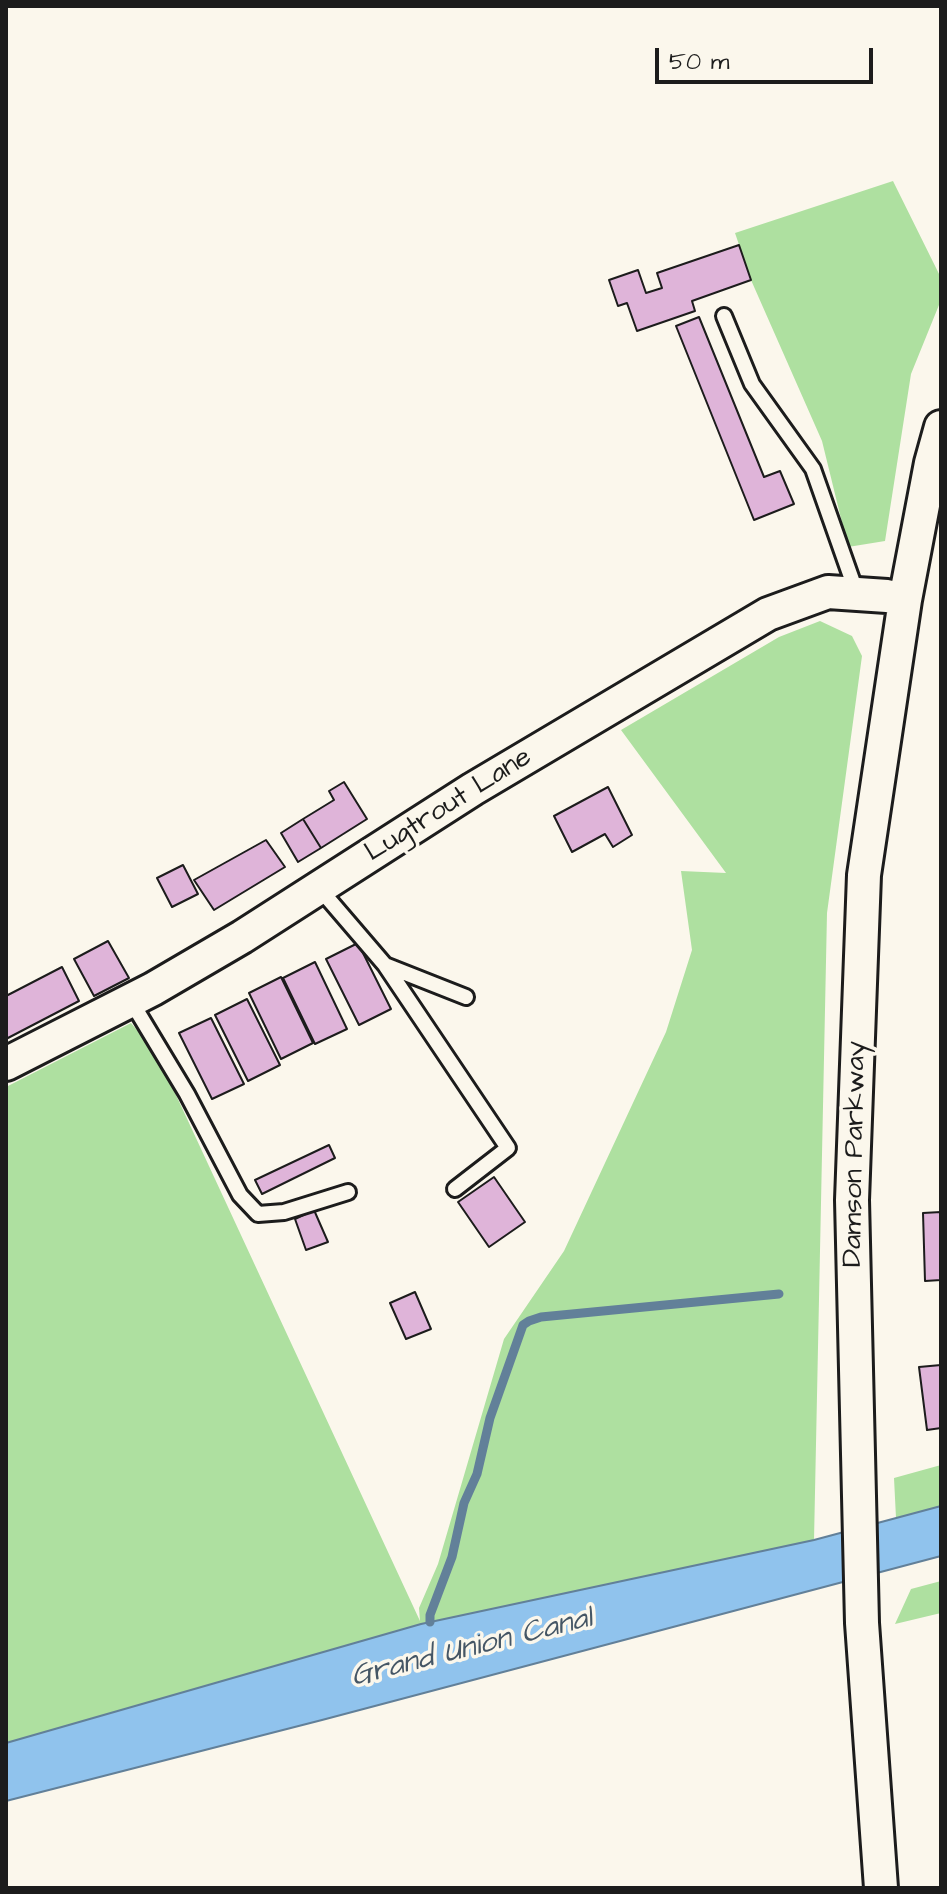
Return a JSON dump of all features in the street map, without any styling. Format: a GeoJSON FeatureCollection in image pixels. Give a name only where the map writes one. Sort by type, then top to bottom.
{"type":"FeatureCollection","features":[{"type":"Feature","properties":{"kind":"street","name":"Damson Parkway"},"geometry":{"type":"LineString","coordinates":[[881,1888],[862,1623],[852,1200],[864,875],[905,600],[931,463],[941,427]]}},
{"type":"Feature","properties":{"kind":"street","name":"Lugtrout Lane"},"geometry":{"type":"LineString","coordinates":[[6,1064],[131,1001],[242,937],[473,789],[768,614],[828,592],[905,600]]}},
{"type":"Feature","properties":{"kind":"lane"},"geometry":{"type":"LineString","coordinates":[[724,316],[752,384],[813,469],[857,594]]}},
{"type":"Feature","properties":{"kind":"lane"},"geometry":{"type":"LineString","coordinates":[[319,887],[385,965],[508,1148],[455,1189]]}},
{"type":"Feature","properties":{"kind":"lane"},"geometry":{"type":"LineString","coordinates":[[385,965],[466,997]]}},
{"type":"Feature","properties":{"kind":"lane"},"geometry":{"type":"LineString","coordinates":[[131,1001],[187,1094],[240,1195],[258,1214],[284,1212],[348,1192]]}},
{"type":"Feature","properties":{"kind":"green space"},"geometry":{"type":"Polygon","coordinates":[[[893,181],[941,278],[941,300],[911,374],[885,541],[848,547],[822,441],[751,280],[735,233],[893,181]]]}},
{"type":"Feature","properties":{"kind":"green space"},"geometry":{"type":"Polygon","coordinates":[[[820,621],[852,636],[862,656],[827,913],[814,1540],[421,1624],[6,1743],[6,1087],[131,1023],[157,1054],[420,1621],[419,1608],[438,1564],[504,1339],[564,1251],[666,1032],[692,950],[681,871],[726,873],[621,730],[779,637],[820,621]]]}},
{"type":"Feature","properties":{"kind":"green space"},"geometry":{"type":"Polygon","coordinates":[[[941,1465],[941,1506],[896,1518],[894,1478],[941,1465]]]}},
{"type":"Feature","properties":{"kind":"green space"},"geometry":{"type":"Polygon","coordinates":[[[941,1581],[941,1613],[895,1624],[911,1589],[941,1581]]]}},
{"type":"Feature","properties":{"kind":"water","name":"Grand Union Canal"},"geometry":{"type":"Polygon","coordinates":[[[941,1506],[941,1556],[6,1801],[6,1743],[421,1624],[814,1540],[941,1506]]]}},
{"type":"Feature","properties":{"kind":"building"},"geometry":{"type":"Polygon","coordinates":[[[739,245],[751,280],[692,301],[695,311],[637,331],[627,303],[618,306],[609,280],[638,270],[646,293],[662,288],[657,273],[739,245]]]}},
{"type":"Feature","properties":{"kind":"building"},"geometry":{"type":"Polygon","coordinates":[[[699,317],[764,477],[780,471],[794,504],[754,520],[676,326],[699,317]]]}},
{"type":"Feature","properties":{"kind":"building"},"geometry":{"type":"Polygon","coordinates":[[[344,782],[367,819],[321,848],[303,819],[334,800],[329,791],[344,782]]]}},
{"type":"Feature","properties":{"kind":"building"},"geometry":{"type":"Polygon","coordinates":[[[608,787],[632,835],[613,847],[605,834],[572,852],[554,816],[608,787]]]}},
{"type":"Feature","properties":{"kind":"building"},"geometry":{"type":"Polygon","coordinates":[[[303,819],[321,848],[298,862],[281,833],[303,819]]]}},
{"type":"Feature","properties":{"kind":"building"},"geometry":{"type":"Polygon","coordinates":[[[266,840],[285,867],[214,910],[194,880],[266,840]]]}},
{"type":"Feature","properties":{"kind":"building"},"geometry":{"type":"Polygon","coordinates":[[[183,865],[198,894],[172,907],[157,878],[183,865]]]}},
{"type":"Feature","properties":{"kind":"building"},"geometry":{"type":"Polygon","coordinates":[[[108,941],[129,978],[94,996],[74,959],[108,941]]]}},
{"type":"Feature","properties":{"kind":"building"},"geometry":{"type":"Polygon","coordinates":[[[358,943],[391,1009],[359,1025],[326,959],[358,943]]]}},
{"type":"Feature","properties":{"kind":"building"},"geometry":{"type":"Polygon","coordinates":[[[315,962],[347,1029],[315,1044],[283,978],[315,962]]]}},
{"type":"Feature","properties":{"kind":"building"},"geometry":{"type":"Polygon","coordinates":[[[62,967],[79,1001],[6,1039],[6,996],[62,967]]]}},
{"type":"Feature","properties":{"kind":"building"},"geometry":{"type":"Polygon","coordinates":[[[281,977],[313,1043],[281,1059],[249,993],[281,977]]]}},
{"type":"Feature","properties":{"kind":"building"},"geometry":{"type":"Polygon","coordinates":[[[247,999],[280,1065],[248,1081],[215,1015],[247,999]]]}},
{"type":"Feature","properties":{"kind":"building"},"geometry":{"type":"Polygon","coordinates":[[[211,1018],[244,1084],[212,1099],[179,1033],[211,1018]]]}},
{"type":"Feature","properties":{"kind":"building"},"geometry":{"type":"Polygon","coordinates":[[[329,1145],[335,1158],[262,1194],[255,1180],[329,1145]]]}},
{"type":"Feature","properties":{"kind":"building"},"geometry":{"type":"Polygon","coordinates":[[[494,1177],[525,1222],[489,1247],[458,1202],[494,1177]]]}},
{"type":"Feature","properties":{"kind":"building"},"geometry":{"type":"Polygon","coordinates":[[[314,1210],[328,1242],[306,1250],[295,1219],[314,1210]]]}},
{"type":"Feature","properties":{"kind":"building"},"geometry":{"type":"Polygon","coordinates":[[[941,1212],[941,1280],[925,1281],[923,1213],[941,1212]]]}},
{"type":"Feature","properties":{"kind":"building"},"geometry":{"type":"Polygon","coordinates":[[[415,1292],[431,1329],[406,1339],[390,1303],[415,1292]]]}},
{"type":"Feature","properties":{"kind":"building"},"geometry":{"type":"Polygon","coordinates":[[[941,1365],[941,1428],[927,1430],[919,1367],[941,1365]]]}},
{"type":"Feature","properties":{"kind":"waterway"},"geometry":{"type":"LineString","coordinates":[[430,1622],[452,1557],[464,1503],[477,1474],[490,1418],[523,1325],[541,1317],[779,1294]]}}]}
